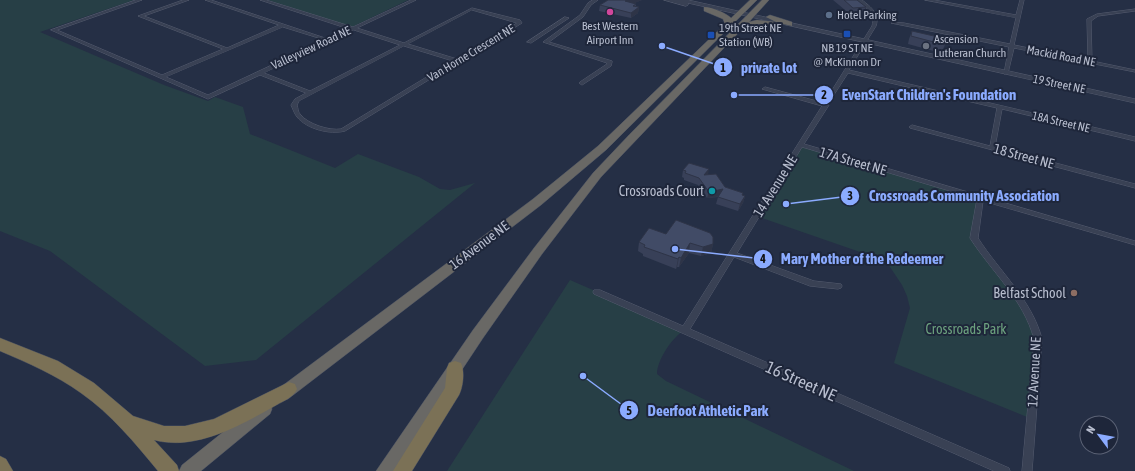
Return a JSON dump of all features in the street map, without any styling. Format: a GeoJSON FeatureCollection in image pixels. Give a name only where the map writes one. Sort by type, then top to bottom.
{"type":"FeatureCollection","features":[{"type":"Feature","properties":{"kind":"highway"},"geometry":{"type":"LineString","coordinates":[[725,10],[738,8],[748,0]]}},
{"type":"Feature","properties":{"kind":"highway","name":"16 Avenue NE"},"geometry":{"type":"LineString","coordinates":[[385,471],[455,368],[538,251],[597,175],[741,19],[754,0]]}},
{"type":"Feature","properties":{"kind":"highway","name":"16 Avenue NE"},"geometry":{"type":"LineString","coordinates":[[188,471],[288,389],[537,202],[602,148],[741,19],[757,9],[766,0]]}},
{"type":"Feature","properties":{"kind":"highway"},"geometry":{"type":"LineString","coordinates":[[707,9],[728,19],[741,19],[776,24]]}},
{"type":"Feature","properties":{"kind":"highway"},"geometry":{"type":"LineString","coordinates":[[757,9],[762,14],[789,24]]}},
{"type":"Feature","properties":{"kind":"highway"},"geometry":{"type":"LineString","coordinates":[[0,344],[52,366],[88,388],[127,422],[170,471]]}},
{"type":"Feature","properties":{"kind":"highway"},"geometry":{"type":"LineString","coordinates":[[402,471],[453,390],[455,368]]}},
{"type":"Feature","properties":{"kind":"highway"},"geometry":{"type":"LineString","coordinates":[[127,422],[148,430],[168,435],[200,432],[235,418],[288,389]]}},
{"type":"Feature","properties":{"kind":"highway"},"geometry":{"type":"LineString","coordinates":[[0,466],[4,471]]}},
{"type":"Feature","properties":{"kind":"street"},"geometry":{"type":"LineString","coordinates":[[140,0],[53,30],[162,77],[283,25]]}},
{"type":"Feature","properties":{"kind":"street"},"geometry":{"type":"LineString","coordinates":[[187,0],[140,16],[226,49]]}},
{"type":"Feature","properties":{"kind":"street"},"geometry":{"type":"LineString","coordinates":[[207,0],[328,40]]}},
{"type":"Feature","properties":{"kind":"street"},"geometry":{"type":"LineString","coordinates":[[262,0],[457,61]]}},
{"type":"Feature","properties":{"kind":"street","name":"Valleyview Road NE"},"geometry":{"type":"LineString","coordinates":[[162,77],[208,97],[414,0]]}},
{"type":"Feature","properties":{"kind":"street"},"geometry":{"type":"LineString","coordinates":[[582,83],[609,65],[610,62],[545,42],[582,16],[589,4],[596,0]]}},
{"type":"Feature","properties":{"kind":"street"},"geometry":{"type":"LineString","coordinates":[[668,0],[707,9]]}},
{"type":"Feature","properties":{"kind":"street","name":"19 Street NE"},"geometry":{"type":"LineString","coordinates":[[681,0],[725,10],[741,19],[776,24],[857,41],[865,41]]}},
{"type":"Feature","properties":{"kind":"street","name":"14 Avenue NE"},"geometry":{"type":"LineString","coordinates":[[685,330],[876,24],[876,20],[871,10],[859,0]]}},
{"type":"Feature","properties":{"kind":"street"},"geometry":{"type":"LineString","coordinates":[[927,0],[1018,17]]}},
{"type":"Feature","properties":{"kind":"street"},"geometry":{"type":"LineString","coordinates":[[1006,73],[1022,0]]}},
{"type":"Feature","properties":{"kind":"street","name":"Van Horne Crescent NE"},"geometry":{"type":"LineString","coordinates":[[472,9],[520,22],[343,130],[336,132],[329,131],[306,121],[298,114],[295,103],[404,44],[472,9]]}},
{"type":"Feature","properties":{"kind":"street"},"geometry":{"type":"LineString","coordinates":[[1090,61],[1089,20],[1097,14],[1135,10]]}},
{"type":"Feature","properties":{"kind":"street"},"geometry":{"type":"LineString","coordinates":[[529,42],[567,18]]}},
{"type":"Feature","properties":{"kind":"street","name":"19 Street NE"},"geometry":{"type":"LineString","coordinates":[[741,19],[789,24],[1135,101]]}},
{"type":"Feature","properties":{"kind":"street","name":"Mackid Road NE"},"geometry":{"type":"LineString","coordinates":[[893,23],[1135,70]]}},
{"type":"Feature","properties":{"kind":"street","name":"18A Street NE"},"geometry":{"type":"LineString","coordinates":[[847,71],[1135,139]]}},
{"type":"Feature","properties":{"kind":"street"},"geometry":{"type":"LineString","coordinates":[[260,73],[311,93]]}},
{"type":"Feature","properties":{"kind":"street"},"geometry":{"type":"LineString","coordinates":[[765,89],[826,105]]}},
{"type":"Feature","properties":{"kind":"street"},"geometry":{"type":"LineString","coordinates":[[992,148],[1000,107]]}},
{"type":"Feature","properties":{"kind":"street","name":"18 Street NE"},"geometry":{"type":"LineString","coordinates":[[912,127],[1135,186]]}},
{"type":"Feature","properties":{"kind":"street","name":"17A Street NE"},"geometry":{"type":"LineString","coordinates":[[801,145],[1135,243]]}},
{"type":"Feature","properties":{"kind":"street","name":"12 Avenue NE"},"geometry":{"type":"LineString","coordinates":[[980,198],[974,238],[1026,311],[1037,330],[1038,339],[1027,471]]}},
{"type":"Feature","properties":{"kind":"street"},"geometry":{"type":"LineString","coordinates":[[732,254],[813,284],[838,286]]}},
{"type":"Feature","properties":{"kind":"street","name":"16 Street NE"},"geometry":{"type":"LineString","coordinates":[[597,292],[1005,471]]}},
{"type":"Feature","properties":{"kind":"green space"},"geometry":{"type":"Polygon","coordinates":[[[0,0],[134,0],[40,32],[164,85],[208,101],[215,97],[243,107],[250,134],[335,168],[358,154],[419,177],[440,189],[450,190],[475,183],[256,360],[205,366],[50,251],[0,231],[0,0]]]}},
{"type":"Feature","properties":{"kind":"green space"},"geometry":{"type":"Polygon","coordinates":[[[268,0],[408,0],[352,27],[268,0]]]}},
{"type":"Feature","properties":{"kind":"green space","name":"Crossroads Park"},"geometry":{"type":"Polygon","coordinates":[[[801,145],[980,198],[974,233],[1037,330],[1032,419],[894,363],[910,308],[902,285],[886,261],[756,216],[801,145]]]}},
{"type":"Feature","properties":{"kind":"green space"},"geometry":{"type":"Polygon","coordinates":[[[570,280],[685,330],[676,337],[666,349],[660,362],[657,374],[666,381],[854,471],[447,471],[570,280]]]}},
{"type":"Feature","properties":{"kind":"building"},"geometry":{"type":"Polygon","coordinates":[[[608,0],[628,0],[625,1],[636,4],[633,6],[639,7],[631,13],[600,5],[608,0]]]}},
{"type":"Feature","properties":{"kind":"building"},"geometry":{"type":"Polygon","coordinates":[[[844,0],[857,0],[866,7],[853,8],[844,0]]]}},
{"type":"Feature","properties":{"kind":"building"},"geometry":{"type":"Polygon","coordinates":[[[912,31],[947,39],[945,45],[911,36],[912,31]]]}},
{"type":"Feature","properties":{"kind":"building"},"geometry":{"type":"Polygon","coordinates":[[[689,163],[709,169],[704,175],[716,174],[725,187],[743,193],[742,195],[745,196],[740,204],[718,197],[723,189],[709,192],[699,178],[685,173],[686,171],[683,170],[689,163]]]}},
{"type":"Feature","properties":{"kind":"building"},"geometry":{"type":"Polygon","coordinates":[[[676,220],[710,233],[713,237],[713,244],[703,247],[690,243],[681,258],[679,257],[678,259],[644,247],[645,245],[639,242],[649,228],[666,234],[676,220]]]}},
{"type":"Feature","properties":{"kind":"place","name":"Best Western Airport Inn"},"geometry":{"type":"Point","coordinates":[610,12]}},
{"type":"Feature","properties":{"kind":"place","name":"Hotel Parking"},"geometry":{"type":"Point","coordinates":[829,15]}},
{"type":"Feature","properties":{"kind":"place","name":"NB 19 ST NE @ McKinnon Dr"},"geometry":{"type":"Point","coordinates":[847,34]}},
{"type":"Feature","properties":{"kind":"place","name":"19th Street NE Station (WB)"},"geometry":{"type":"Point","coordinates":[711,35]}},
{"type":"Feature","properties":{"kind":"place","name":"private lot"},"geometry":{"type":"Point","coordinates":[662,46]}},
{"type":"Feature","properties":{"kind":"place","name":"Ascension Lutheran Church"},"geometry":{"type":"Point","coordinates":[926,46]}},
{"type":"Feature","properties":{"kind":"place","name":"EvenStart Children's Foundation"},"geometry":{"type":"Point","coordinates":[734,95]}},
{"type":"Feature","properties":{"kind":"place","name":"Crossroads Court"},"geometry":{"type":"Point","coordinates":[712,191]}},
{"type":"Feature","properties":{"kind":"place","name":"Crossroads Community Association"},"geometry":{"type":"Point","coordinates":[786,204]}},
{"type":"Feature","properties":{"kind":"place","name":"Mary Mother of the Redeemer"},"geometry":{"type":"Point","coordinates":[675,249]}},
{"type":"Feature","properties":{"kind":"place","name":"Belfast School"},"geometry":{"type":"Point","coordinates":[1074,293]}},
{"type":"Feature","properties":{"kind":"place","name":"Deerfoot Athletic Park"},"geometry":{"type":"Point","coordinates":[583,376]}}]}
